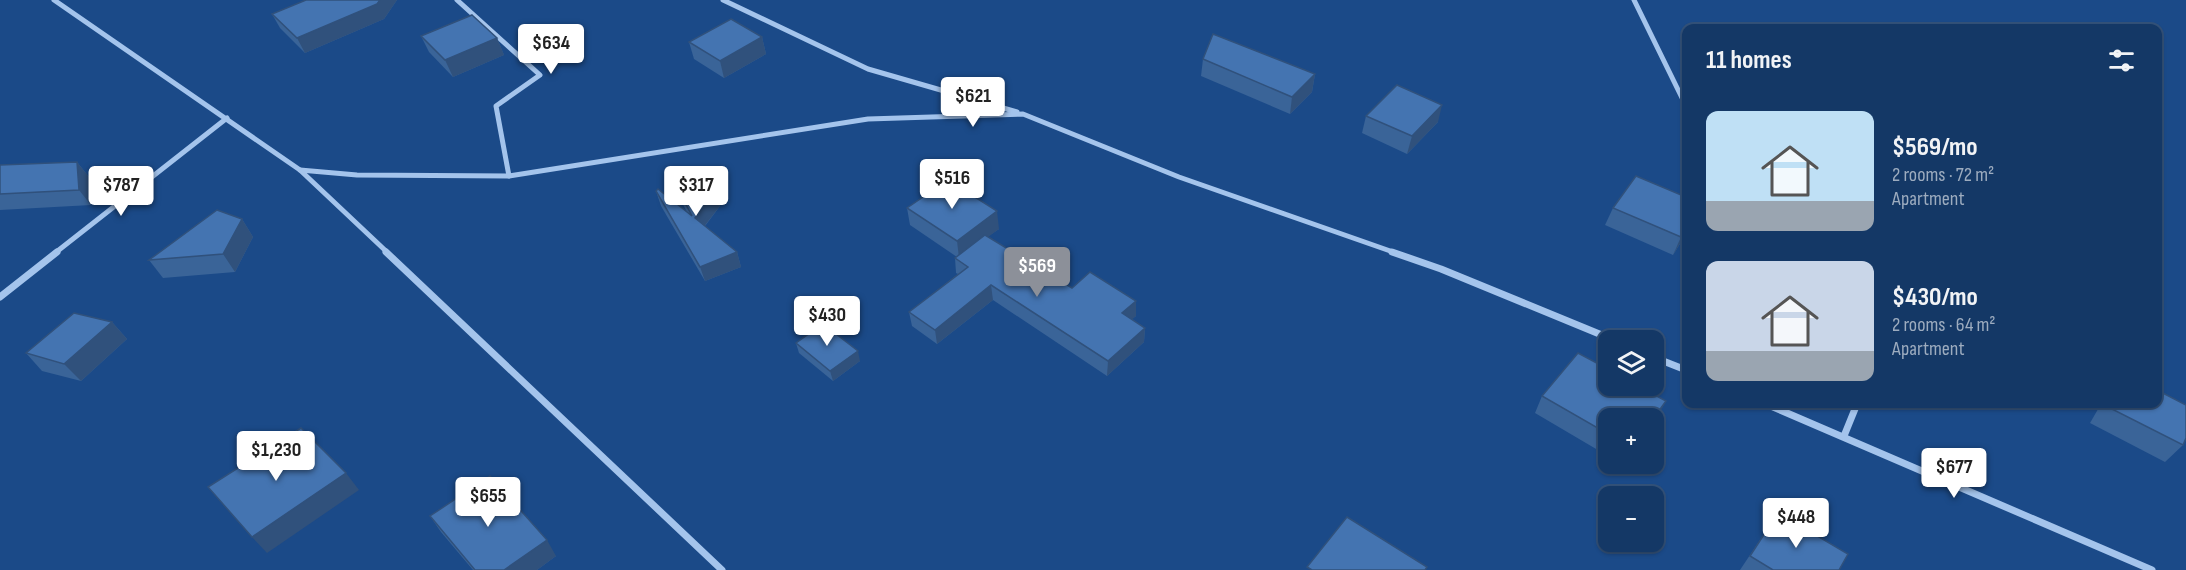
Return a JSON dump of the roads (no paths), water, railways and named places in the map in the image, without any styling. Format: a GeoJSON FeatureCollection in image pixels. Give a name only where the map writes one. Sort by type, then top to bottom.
{"type":"FeatureCollection","features":[{"type":"Feature","properties":{"kind":"street"},"geometry":{"type":"LineString","coordinates":[[54,0],[300,170],[722,570]]}},
{"type":"Feature","properties":{"kind":"street"},"geometry":{"type":"LineString","coordinates":[[457,0],[540,75],[496,106],[509,176]]}},
{"type":"Feature","properties":{"kind":"street"},"geometry":{"type":"LineString","coordinates":[[723,0],[868,69],[1023,114],[1179,177],[1441,269],[1598,333]]}},
{"type":"Feature","properties":{"kind":"street"},"geometry":{"type":"LineString","coordinates":[[1634,0],[1682,98]]}},
{"type":"Feature","properties":{"kind":"street"},"geometry":{"type":"LineString","coordinates":[[300,170],[357,175],[509,176],[868,119],[1023,114]]}},
{"type":"Feature","properties":{"kind":"street"},"geometry":{"type":"LineString","coordinates":[[0,297],[227,118]]}},
{"type":"Feature","properties":{"kind":"street"},"geometry":{"type":"LineString","coordinates":[[1664,361],[1682,368]]}},
{"type":"Feature","properties":{"kind":"street"},"geometry":{"type":"LineString","coordinates":[[1776,408],[2152,570]]}},
{"type":"Feature","properties":{"kind":"street"},"geometry":{"type":"LineString","coordinates":[[1844,436],[1855,408]]}}]}
